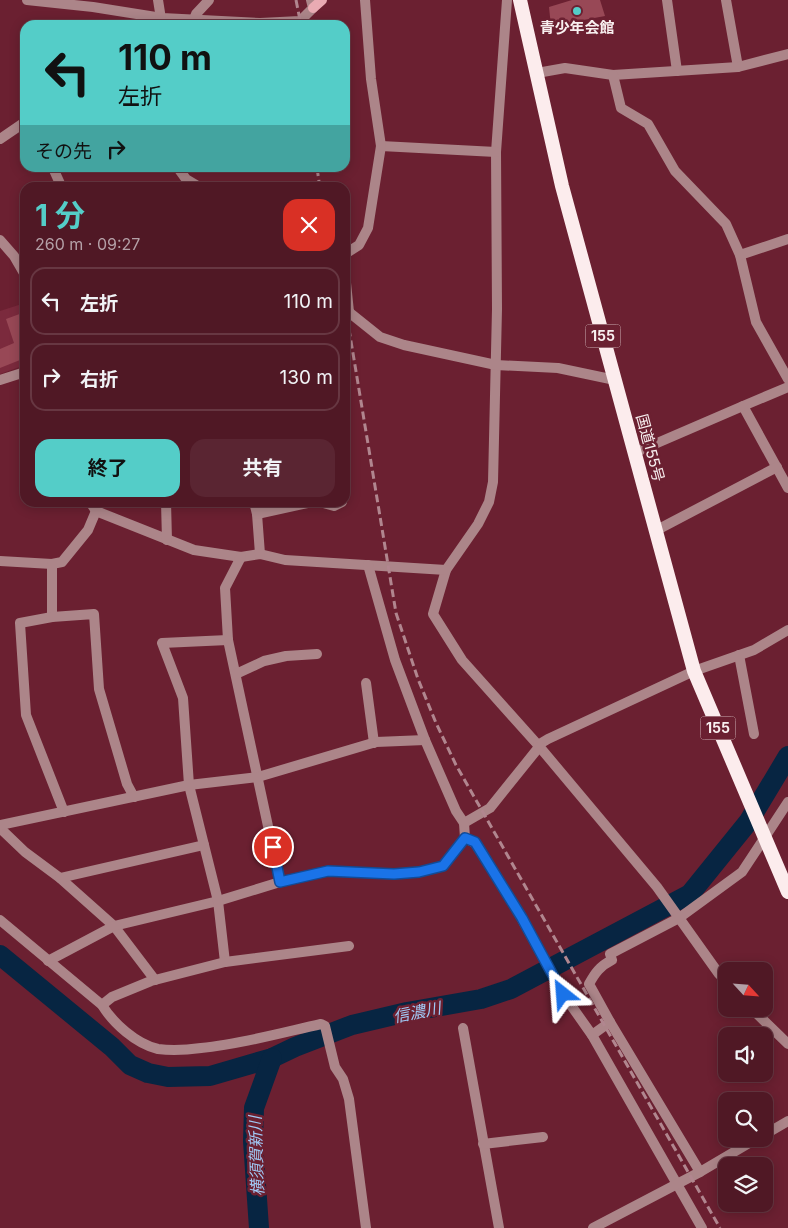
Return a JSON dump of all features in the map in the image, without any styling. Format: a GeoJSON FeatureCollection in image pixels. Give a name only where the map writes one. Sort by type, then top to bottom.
{"type":"FeatureCollection","features":[{"type":"Feature","properties":{"kind":"highway","name":"国道155号"},"geometry":{"type":"LineString","coordinates":[[520,0],[562,186],[694,671],[788,892]]}},
{"type":"Feature","properties":{"kind":"main road"},"geometry":{"type":"LineString","coordinates":[[312,4],[322,0]]}},
{"type":"Feature","properties":{"kind":"street"},"geometry":{"type":"LineString","coordinates":[[27,0],[93,7],[157,20]]}},
{"type":"Feature","properties":{"kind":"street"},"geometry":{"type":"LineString","coordinates":[[158,0],[162,20]]}},
{"type":"Feature","properties":{"kind":"street"},"geometry":{"type":"LineString","coordinates":[[194,19],[196,14],[209,0]]}},
{"type":"Feature","properties":{"kind":"street"},"geometry":{"type":"LineString","coordinates":[[350,251],[359,245],[368,228],[381,146],[371,79],[365,0]]}},
{"type":"Feature","properties":{"kind":"street"},"geometry":{"type":"LineString","coordinates":[[507,0],[496,152],[497,309],[493,482],[489,502],[478,524],[446,570],[432,614],[462,660],[539,746],[657,887],[718,970]]}},
{"type":"Feature","properties":{"kind":"street"},"geometry":{"type":"LineString","coordinates":[[667,0],[677,71]]}},
{"type":"Feature","properties":{"kind":"street"},"geometry":{"type":"LineString","coordinates":[[726,0],[738,67]]}},
{"type":"Feature","properties":{"kind":"street"},"geometry":{"type":"LineString","coordinates":[[301,20],[312,4]]}},
{"type":"Feature","properties":{"kind":"street"},"geometry":{"type":"LineString","coordinates":[[178,20],[210,20]]}},
{"type":"Feature","properties":{"kind":"street"},"geometry":{"type":"LineString","coordinates":[[537,73],[565,68],[613,75],[738,67],[788,54]]}},
{"type":"Feature","properties":{"kind":"street"},"geometry":{"type":"LineString","coordinates":[[613,75],[621,108],[648,124],[675,171],[726,224],[740,256],[756,322],[788,379]]}},
{"type":"Feature","properties":{"kind":"street"},"geometry":{"type":"LineString","coordinates":[[0,139],[20,125]]}},
{"type":"Feature","properties":{"kind":"street"},"geometry":{"type":"LineString","coordinates":[[381,146],[496,152]]}},
{"type":"Feature","properties":{"kind":"street"},"geometry":{"type":"LineString","coordinates":[[181,172],[191,182]]}},
{"type":"Feature","properties":{"kind":"street"},"geometry":{"type":"LineString","coordinates":[[740,256],[788,239]]}},
{"type":"Feature","properties":{"kind":"street"},"geometry":{"type":"LineString","coordinates":[[0,240],[20,266]]}},
{"type":"Feature","properties":{"kind":"street"},"geometry":{"type":"LineString","coordinates":[[350,312],[380,337],[404,345],[496,364],[558,368],[615,380]]}},
{"type":"Feature","properties":{"kind":"street"},"geometry":{"type":"LineString","coordinates":[[0,380],[20,374]]}},
{"type":"Feature","properties":{"kind":"street"},"geometry":{"type":"LineString","coordinates":[[634,453],[788,387]]}},
{"type":"Feature","properties":{"kind":"street"},"geometry":{"type":"LineString","coordinates":[[743,406],[788,488]]}},
{"type":"Feature","properties":{"kind":"street"},"geometry":{"type":"LineString","coordinates":[[655,531],[777,467]]}},
{"type":"Feature","properties":{"kind":"street"},"geometry":{"type":"LineString","coordinates":[[0,561],[52,564],[62,562],[88,530],[93,507],[166,540],[194,550],[241,557],[260,554],[285,560],[446,570]]}},
{"type":"Feature","properties":{"kind":"street"},"geometry":{"type":"LineString","coordinates":[[166,507],[166,540]]}},
{"type":"Feature","properties":{"kind":"street"},"geometry":{"type":"LineString","coordinates":[[256,507],[258,514],[260,554]]}},
{"type":"Feature","properties":{"kind":"street"},"geometry":{"type":"LineString","coordinates":[[258,514],[290,507]]}},
{"type":"Feature","properties":{"kind":"street"},"geometry":{"type":"LineString","coordinates":[[241,557],[225,588],[228,640],[280,882]]}},
{"type":"Feature","properties":{"kind":"street"},"geometry":{"type":"LineString","coordinates":[[52,564],[52,617]]}},
{"type":"Feature","properties":{"kind":"street"},"geometry":{"type":"LineString","coordinates":[[48,961],[114,926],[218,901],[280,882],[328,871],[394,874],[419,872],[443,866],[465,838],[464,823],[456,811],[425,740],[395,660],[368,565]]}},
{"type":"Feature","properties":{"kind":"street"},"geometry":{"type":"LineString","coordinates":[[64,812],[26,715],[20,623],[52,617],[94,614],[99,689],[127,784],[134,797]]}},
{"type":"Feature","properties":{"kind":"street"},"geometry":{"type":"LineString","coordinates":[[464,823],[490,808],[539,746],[548,739],[694,671],[754,650],[788,630]]}},
{"type":"Feature","properties":{"kind":"street"},"geometry":{"type":"LineString","coordinates":[[224,962],[218,901],[189,785],[183,698],[162,643],[228,640]]}},
{"type":"Feature","properties":{"kind":"street"},"geometry":{"type":"LineString","coordinates":[[236,674],[264,661],[286,656],[317,654]]}},
{"type":"Feature","properties":{"kind":"street"},"geometry":{"type":"LineString","coordinates":[[739,655],[754,734]]}},
{"type":"Feature","properties":{"kind":"street"},"geometry":{"type":"LineString","coordinates":[[366,683],[374,742]]}},
{"type":"Feature","properties":{"kind":"street"},"geometry":{"type":"LineString","coordinates":[[0,826],[189,785],[258,777],[374,742],[425,740]]}},
{"type":"Feature","properties":{"kind":"street"},"geometry":{"type":"LineString","coordinates":[[700,1172],[589,984],[597,970],[603,964],[612,960],[610,954],[677,915],[742,872],[788,802]]}},
{"type":"Feature","properties":{"kind":"street"},"geometry":{"type":"LineString","coordinates":[[0,826],[25,852],[60,878],[114,926],[154,980]]}},
{"type":"Feature","properties":{"kind":"street"},"geometry":{"type":"LineString","coordinates":[[465,838],[475,842],[522,918],[563,994],[592,1036],[702,1228]]}},
{"type":"Feature","properties":{"kind":"street"},"geometry":{"type":"LineString","coordinates":[[60,878],[204,845]]}},
{"type":"Feature","properties":{"kind":"street"},"geometry":{"type":"LineString","coordinates":[[0,920],[102,1004],[110,1017],[133,1036],[146,1044],[158,1048],[183,1050],[226,1046],[321,1024],[325,1026],[336,1067],[343,1079],[349,1099],[366,1228]]}},
{"type":"Feature","properties":{"kind":"street"},"geometry":{"type":"LineString","coordinates":[[102,1004],[112,997],[154,980],[224,962],[349,946]]}},
{"type":"Feature","properties":{"kind":"street"},"geometry":{"type":"LineString","coordinates":[[761,1018],[788,1044]]}},
{"type":"Feature","properties":{"kind":"street"},"geometry":{"type":"LineString","coordinates":[[592,1036],[610,1022]]}},
{"type":"Feature","properties":{"kind":"street"},"geometry":{"type":"LineString","coordinates":[[463,1028],[499,1228]]}},
{"type":"Feature","properties":{"kind":"street"},"geometry":{"type":"LineString","coordinates":[[773,1130],[788,1121]]}},
{"type":"Feature","properties":{"kind":"street"},"geometry":{"type":"LineString","coordinates":[[483,1144],[543,1137]]}},
{"type":"Feature","properties":{"kind":"street"},"geometry":{"type":"LineString","coordinates":[[593,1228],[700,1172],[742,1147]]}},
{"type":"Feature","properties":{"kind":"shaded area"},"geometry":{"type":"Polygon","coordinates":[[[20,305],[20,367],[0,374],[0,311],[20,305]]]}},
{"type":"Feature","properties":{"kind":"building","name":"青少年会館"},"geometry":{"type":"Polygon","coordinates":[[[572,0],[600,0],[605,16],[551,26],[549,7],[572,0]]]}},
{"type":"Feature","properties":{"kind":"building"},"geometry":{"type":"Polygon","coordinates":[[[20,314],[20,360],[0,368],[0,349],[14,343],[6,319],[20,314]]]}},
{"type":"Feature","properties":{"kind":"waterway","name":"信濃川"},"geometry":{"type":"LineString","coordinates":[[0,955],[112,1047],[130,1065],[148,1073],[168,1077],[210,1076],[272,1058],[352,1025],[407,1012],[481,999],[511,989],[690,894],[749,821],[788,756]]}},
{"type":"Feature","properties":{"kind":"waterway","name":"横須賀新川"},"geometry":{"type":"LineString","coordinates":[[259,1228],[253,1141],[254,1108],[272,1058]]}},
{"type":"Feature","properties":{"kind":"railway"},"geometry":{"type":"LineString","coordinates":[[296,0],[300,20]]}},
{"type":"Feature","properties":{"kind":"railway"},"geometry":{"type":"LineString","coordinates":[[318,172],[319,182]]}},
{"type":"Feature","properties":{"kind":"railway"},"geometry":{"type":"LineString","coordinates":[[350,335],[396,613],[418,679],[436,723],[456,765],[720,1228]]}},
{"type":"Feature","properties":{"kind":"place","name":"青少年会館"},"geometry":{"type":"Point","coordinates":[577,11]}},
{"type":"Feature","properties":{"kind":"route"},"geometry":{"type":"LineString","coordinates":[[273,847],[280,882],[328,871],[394,874],[419,872],[443,866],[465,838],[475,842],[522,918],[563,994]]}}]}
